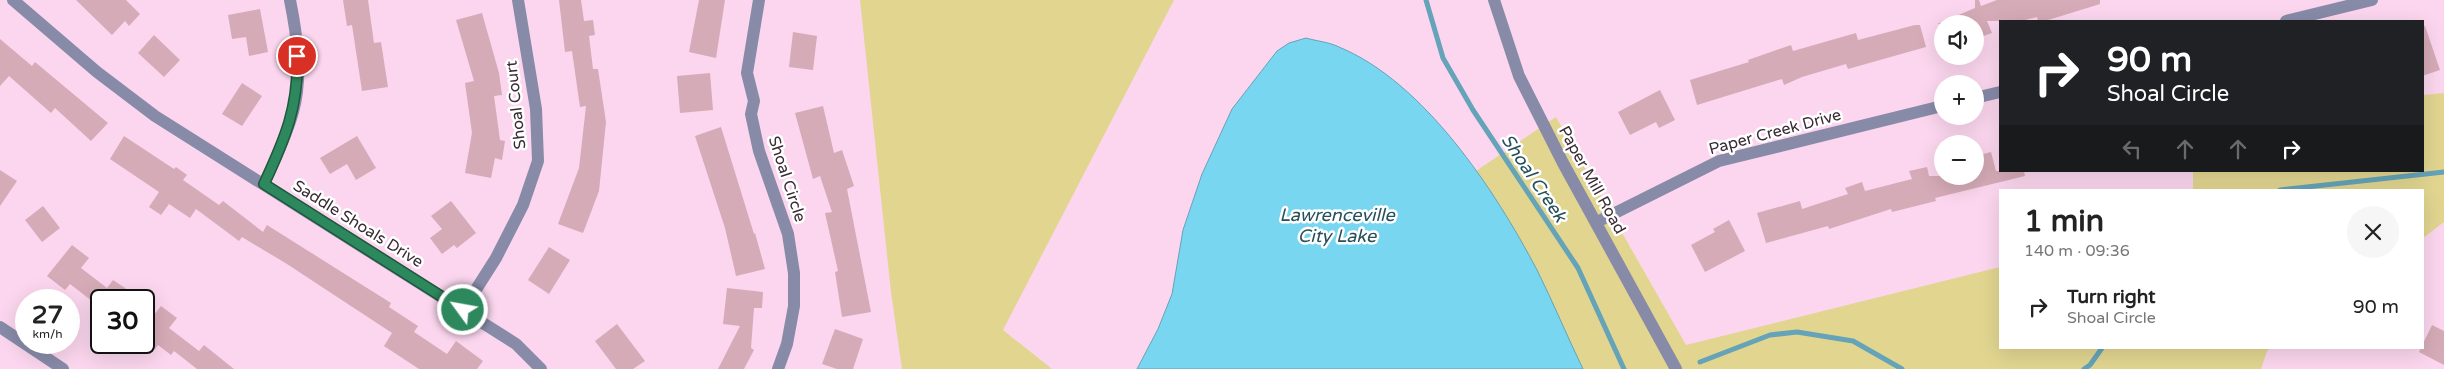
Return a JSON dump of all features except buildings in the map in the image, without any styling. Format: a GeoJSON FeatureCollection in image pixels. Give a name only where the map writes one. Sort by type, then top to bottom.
{"type":"FeatureCollection","features":[{"type":"Feature","properties":{"kind":"street","name":"Saddle Shoals Drive"},"geometry":{"type":"LineString","coordinates":[[13,0],[97,72],[152,114],[516,344],[541,369]]}},
{"type":"Feature","properties":{"kind":"street"},"geometry":{"type":"LineString","coordinates":[[264,184],[281,147],[294,110],[298,70],[296,32],[290,0]]}},
{"type":"Feature","properties":{"kind":"street","name":"Shoal Court"},"geometry":{"type":"LineString","coordinates":[[463,310],[496,258],[523,205],[538,161],[536,109],[518,0]]}},
{"type":"Feature","properties":{"kind":"street","name":"Shoal Circle"},"geometry":{"type":"LineString","coordinates":[[759,0],[747,74],[754,101],[751,114],[759,151],[788,234],[794,273],[794,306],[787,344],[778,369]]}},
{"type":"Feature","properties":{"kind":"street","name":"Paper Mill Road"},"geometry":{"type":"LineString","coordinates":[[1494,0],[1519,76],[1563,163],[1676,369]]}},
{"type":"Feature","properties":{"kind":"street"},"geometry":{"type":"LineString","coordinates":[[2290,20],[2372,0]]}},
{"type":"Feature","properties":{"kind":"street"},"geometry":{"type":"LineString","coordinates":[[1984,96],[1999,92]]}},
{"type":"Feature","properties":{"kind":"street","name":"Paper Creek Drive"},"geometry":{"type":"LineString","coordinates":[[1597,222],[1719,161],[1934,108]]}},
{"type":"Feature","properties":{"kind":"street"},"geometry":{"type":"LineString","coordinates":[[0,327],[63,369]]}},
{"type":"Feature","properties":{"kind":"shaded area"},"geometry":{"type":"Polygon","coordinates":[[[860,0],[1174,0],[1003,330],[1052,369],[902,369],[891,292],[860,0]]]}},
{"type":"Feature","properties":{"kind":"shaded area"},"geometry":{"type":"Polygon","coordinates":[[[2444,93],[2444,222],[2424,237],[2424,189],[2193,189],[2193,172],[2424,172],[2424,95],[2444,93]]]}},
{"type":"Feature","properties":{"kind":"shaded area"},"geometry":{"type":"Polygon","coordinates":[[[1556,117],[1686,345],[1999,267],[1999,349],[2270,349],[2267,351],[2261,369],[1348,369],[1473,173],[1556,117]]]}},
{"type":"Feature","properties":{"kind":"water","name":"Lawrenceville City Lake"},"geometry":{"type":"Polygon","coordinates":[[[1306,38],[1335,45],[1370,63],[1400,85],[1428,112],[1454,142],[1500,206],[1520,239],[1543,282],[1583,369],[1137,369],[1158,329],[1172,294],[1183,230],[1202,174],[1232,109],[1277,51],[1289,43],[1306,38]]]}},
{"type":"Feature","properties":{"kind":"waterway","name":"Shoal Creek"},"geometry":{"type":"LineString","coordinates":[[1426,0],[1443,58],[1473,110],[1578,268],[1624,369]]}},
{"type":"Feature","properties":{"kind":"waterway"},"geometry":{"type":"LineString","coordinates":[[2289,189],[2444,172]]}},
{"type":"Feature","properties":{"kind":"waterway","name":"Shoal Creek"},"geometry":{"type":"LineString","coordinates":[[1700,362],[1770,335],[1797,332],[1853,341],[1902,369]]}},
{"type":"Feature","properties":{"kind":"waterway"},"geometry":{"type":"LineString","coordinates":[[2084,369],[2090,365],[2101,349]]}},
{"type":"Feature","properties":{"kind":"route"},"geometry":{"type":"LineString","coordinates":[[297,56],[298,70],[294,110],[281,147],[264,184],[463,310]]}}]}
